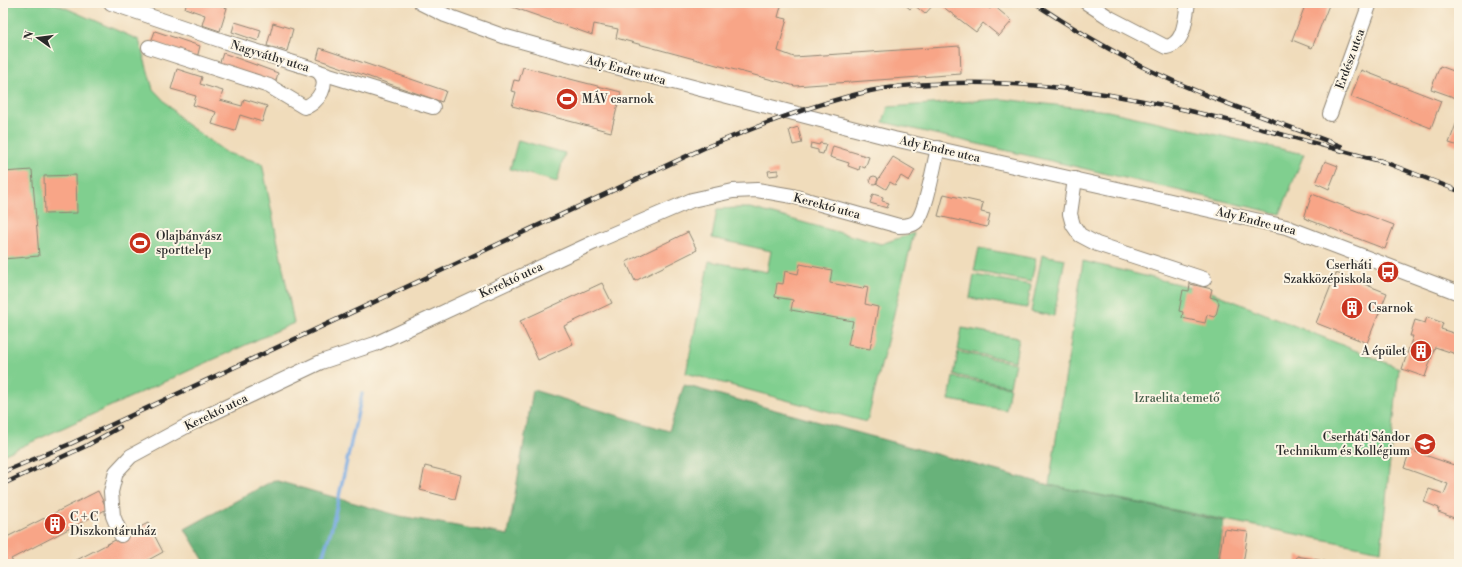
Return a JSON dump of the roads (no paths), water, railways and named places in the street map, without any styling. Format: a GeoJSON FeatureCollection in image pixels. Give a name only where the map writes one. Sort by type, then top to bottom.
{"type":"FeatureCollection","features":[{"type":"Feature","properties":{"kind":"street","name":"Nagyváthy utca"},"geometry":{"type":"LineString","coordinates":[[111,3],[223,42],[302,65],[319,72],[323,85],[319,97],[310,105],[304,106],[268,86],[149,47]]}},
{"type":"Feature","properties":{"kind":"street","name":"Ady Endre utca"},"geometry":{"type":"LineString","coordinates":[[421,3],[445,14],[503,36],[604,64],[938,148],[1286,227],[1459,293]]}},
{"type":"Feature","properties":{"kind":"street"},"geometry":{"type":"LineString","coordinates":[[1087,3],[1110,18],[1166,47],[1174,46],[1180,40],[1188,3]]}},
{"type":"Feature","properties":{"kind":"street","name":"Erdész utca"},"geometry":{"type":"LineString","coordinates":[[1330,114],[1370,3]]}},
{"type":"Feature","properties":{"kind":"street"},"geometry":{"type":"LineString","coordinates":[[319,72],[433,108]]}},
{"type":"Feature","properties":{"kind":"street","name":"Kerektó utca"},"geometry":{"type":"LineString","coordinates":[[121,535],[113,516],[111,492],[116,472],[131,456],[192,423],[314,365],[368,346],[670,208],[705,196],[757,190],[779,193],[899,226],[910,225],[915,223],[922,213],[938,148]]}},
{"type":"Feature","properties":{"kind":"street"},"geometry":{"type":"LineString","coordinates":[[1076,179],[1070,214],[1073,225],[1080,235],[1097,244],[1204,279]]}},
{"type":"Feature","properties":{"kind":"waterway"},"geometry":{"type":"LineString","coordinates":[[320,564],[332,527],[362,394]]}},
{"type":"Feature","properties":{"kind":"railway"},"geometry":{"type":"LineString","coordinates":[[1034,3],[1100,44],[1166,78],[1241,109],[1341,146]]}},
{"type":"Feature","properties":{"kind":"railway"},"geometry":{"type":"LineString","coordinates":[[3,472],[70,444],[704,148],[807,109],[870,91],[924,84],[957,83],[1012,84],[1066,88],[1119,96],[1173,107],[1279,133],[1384,162]]}},
{"type":"Feature","properties":{"kind":"railway"},"geometry":{"type":"LineString","coordinates":[[1379,160],[1459,191]]}},
{"type":"Feature","properties":{"kind":"railway"},"geometry":{"type":"LineString","coordinates":[[3,484],[86,446],[120,427]]}},
{"type":"Feature","properties":{"kind":"place","name":"MÁV csarnok"},"geometry":{"type":"Point","coordinates":[567,99]}},
{"type":"Feature","properties":{"kind":"place","name":"Olajbányász sporttelep"},"geometry":{"type":"Point","coordinates":[140,243]}},
{"type":"Feature","properties":{"kind":"place","name":"Cserháti Szakközépiskola"},"geometry":{"type":"Point","coordinates":[1388,272]}},
{"type":"Feature","properties":{"kind":"place","name":"Csarnok"},"geometry":{"type":"Point","coordinates":[1352,308]}},
{"type":"Feature","properties":{"kind":"place","name":"A épület"},"geometry":{"type":"Point","coordinates":[1421,351]}},
{"type":"Feature","properties":{"kind":"place","name":"Cserháti Sándor Technikum és Kollégium"},"geometry":{"type":"Point","coordinates":[1425,444]}},
{"type":"Feature","properties":{"kind":"place","name":"C + C Diszkontáruház"},"geometry":{"type":"Point","coordinates":[55,524]}},
{"type":"Feature","properties":{"kind":"park label","name":"Izraelita temető"},"geometry":{"type":"Point","coordinates":[1177,398]}}]}
